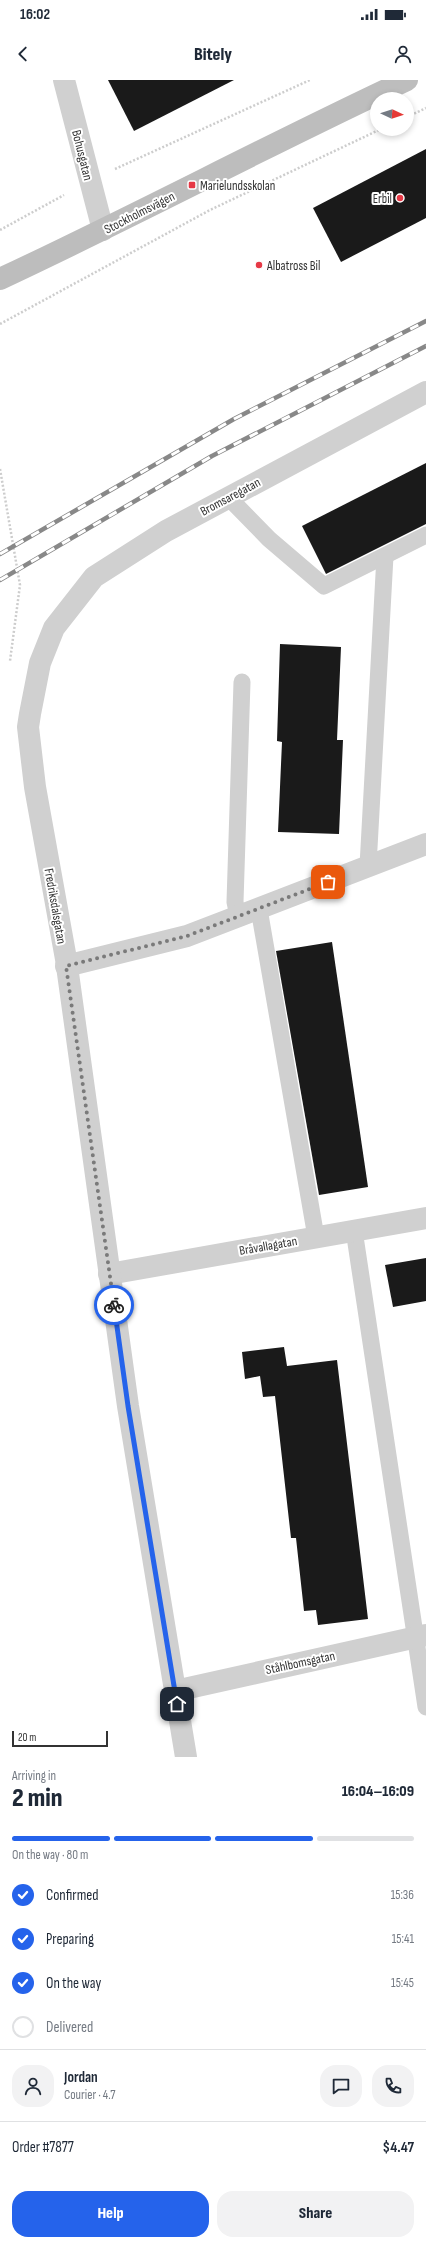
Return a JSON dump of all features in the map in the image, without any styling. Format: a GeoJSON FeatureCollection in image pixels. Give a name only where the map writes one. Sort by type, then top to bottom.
{"type":"FeatureCollection","features":[{"type":"Feature","properties":{"kind":"main road","name":"Stockholmsvägen"},"geometry":{"type":"LineString","coordinates":[[0,278],[103,230],[286,136],[407,80]]}},
{"type":"Feature","properties":{"kind":"street","name":"Bohusgatan"},"geometry":{"type":"LineString","coordinates":[[64,80],[89,181],[103,230]]}},
{"type":"Feature","properties":{"kind":"street","name":"Bromsaregatan"},"geometry":{"type":"LineString","coordinates":[[54,628],[94,577],[166,531],[426,392]]}},
{"type":"Feature","properties":{"kind":"street","name":"Fredriksdalsgatan"},"geometry":{"type":"LineString","coordinates":[[54,628],[40,664],[28,728],[35,787],[66,966],[128,1406],[186,1757]]}},
{"type":"Feature","properties":{"kind":"street"},"geometry":{"type":"LineString","coordinates":[[66,966],[187,936],[426,844]]}},
{"type":"Feature","properties":{"kind":"street","name":"Bråvallagatan"},"geometry":{"type":"LineString","coordinates":[[110,1274],[426,1218]]}},
{"type":"Feature","properties":{"kind":"street","name":"Ståhlbomsgatan"},"geometry":{"type":"LineString","coordinates":[[175,1691],[421,1636]]}},
{"type":"Feature","properties":{"kind":"lane"},"geometry":{"type":"LineString","coordinates":[[228,497],[268,539],[324,586],[426,535]]}},
{"type":"Feature","properties":{"kind":"lane"},"geometry":{"type":"LineString","coordinates":[[368,866],[385,556]]}},
{"type":"Feature","properties":{"kind":"lane"},"geometry":{"type":"LineString","coordinates":[[238,916],[235,902],[242,682]]}},
{"type":"Feature","properties":{"kind":"lane"},"geometry":{"type":"LineString","coordinates":[[259,909],[316,1237]]}},
{"type":"Feature","properties":{"kind":"lane"},"geometry":{"type":"LineString","coordinates":[[354,1230],[421,1636],[426,1707]]}},
{"type":"Feature","properties":{"kind":"path"},"geometry":{"type":"LineString","coordinates":[[0,230],[89,181],[310,80]]}},
{"type":"Feature","properties":{"kind":"path"},"geometry":{"type":"LineString","coordinates":[[414,114],[426,108]]}},
{"type":"Feature","properties":{"kind":"path"},"geometry":{"type":"LineString","coordinates":[[0,324],[210,210],[370,134]]}},
{"type":"Feature","properties":{"kind":"path"},"geometry":{"type":"LineString","coordinates":[[0,469],[20,585],[10,660]]}},
{"type":"Feature","properties":{"kind":"building"},"geometry":{"type":"Polygon","coordinates":[[[108,80],[234,80],[134,131],[108,80]]]}},
{"type":"Feature","properties":{"kind":"building"},"geometry":{"type":"Polygon","coordinates":[[[426,149],[426,218],[341,262],[313,208],[426,149]]]}},
{"type":"Feature","properties":{"kind":"building"},"geometry":{"type":"Polygon","coordinates":[[[426,463],[426,524],[326,574],[302,526],[426,463]]]}},
{"type":"Feature","properties":{"kind":"building"},"geometry":{"type":"Polygon","coordinates":[[[280,644],[341,647],[337,740],[343,740],[339,834],[278,832],[282,742],[277,741],[280,644]]]}},
{"type":"Feature","properties":{"kind":"building"},"geometry":{"type":"Polygon","coordinates":[[[332,942],[368,1187],[319,1195],[276,951],[332,942]]]}},
{"type":"Feature","properties":{"kind":"building"},"geometry":{"type":"Polygon","coordinates":[[[426,1258],[426,1301],[393,1307],[385,1265],[426,1258]]]}},
{"type":"Feature","properties":{"kind":"building"},"geometry":{"type":"Polygon","coordinates":[[[284,1347],[287,1366],[337,1360],[368,1619],[318,1625],[316,1610],[304,1611],[296,1538],[291,1538],[275,1396],[263,1397],[260,1376],[245,1379],[242,1352],[284,1347]]]}},
{"type":"Feature","properties":{"kind":"railway"},"geometry":{"type":"LineString","coordinates":[[0,554],[234,419],[426,321]]}},
{"type":"Feature","properties":{"kind":"railway"},"geometry":{"type":"LineString","coordinates":[[0,580],[212,456],[426,346]]}},
{"type":"Feature","properties":{"kind":"way so far"},"geometry":{"type":"LineString","coordinates":[[114,1305],[66,966],[187,936],[328,882]]}},
{"type":"Feature","properties":{"kind":"place","name":"Marielundsskolan"},"geometry":{"type":"Point","coordinates":[192,185]}},
{"type":"Feature","properties":{"kind":"place","name":"Erbil"},"geometry":{"type":"Point","coordinates":[400,198]}},
{"type":"Feature","properties":{"kind":"place","name":"Albatross Bil"},"geometry":{"type":"Point","coordinates":[259,265]}},
{"type":"Feature","properties":{"kind":"route"},"geometry":{"type":"LineString","coordinates":[[114,1305],[128,1406],[177,1704]]}}]}
